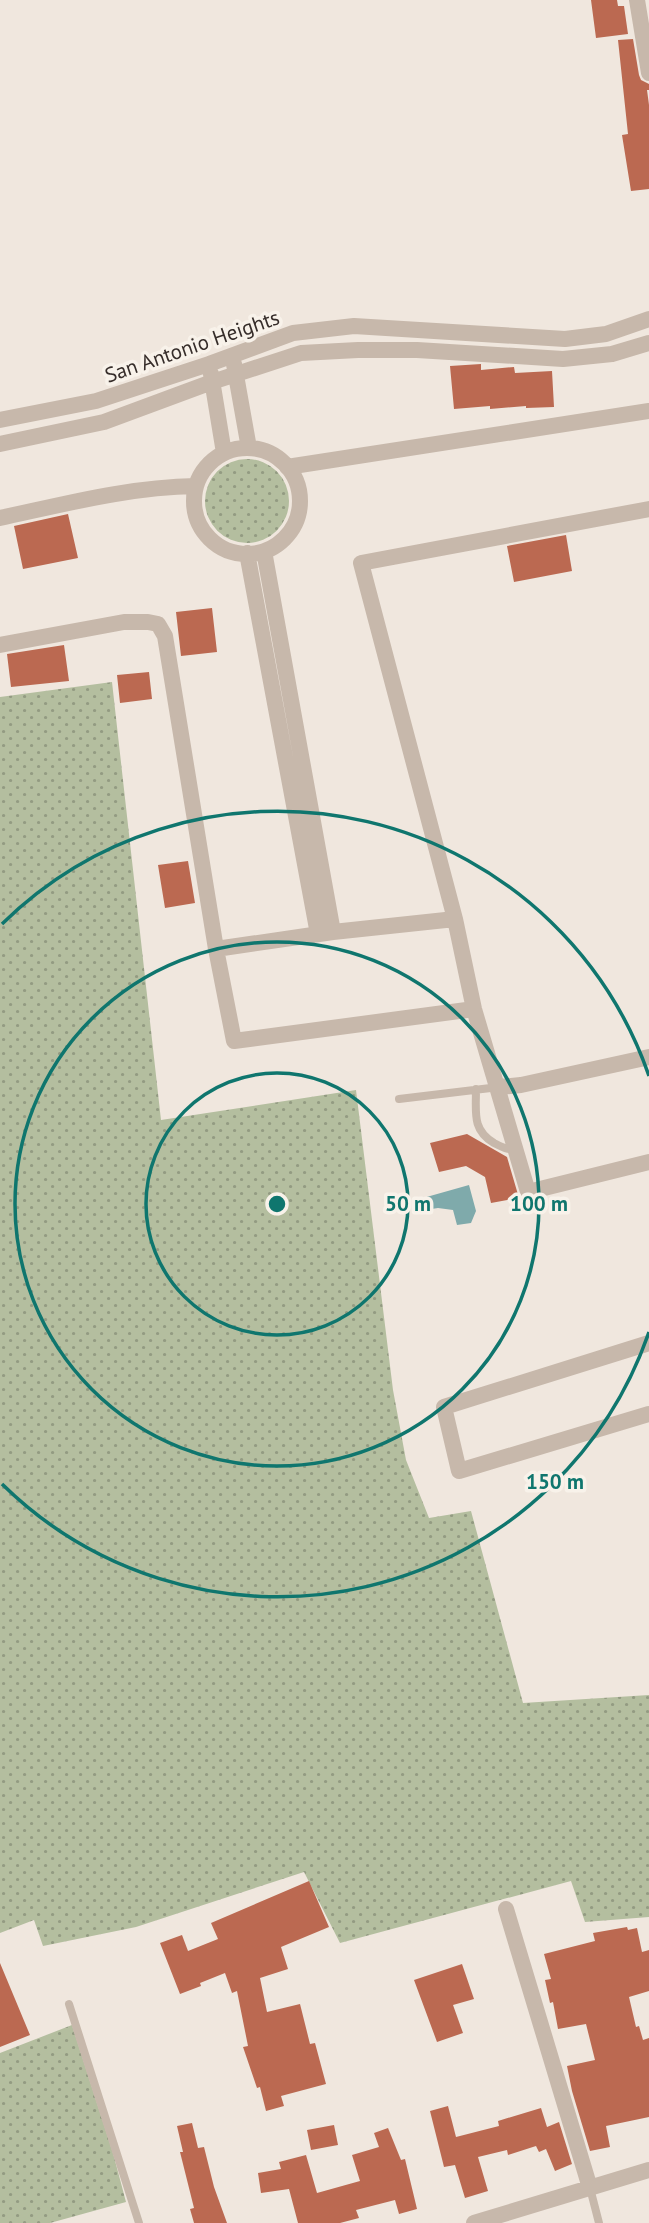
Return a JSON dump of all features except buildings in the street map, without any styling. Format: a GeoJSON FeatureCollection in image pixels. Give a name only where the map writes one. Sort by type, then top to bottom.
{"type":"FeatureCollection","features":[{"type":"Feature","properties":{"kind":"street"},"geometry":{"type":"LineString","coordinates":[[637,0],[647,40],[649,73]]}},
{"type":"Feature","properties":{"kind":"street","name":"San Antonio Heights"},"geometry":{"type":"LineString","coordinates":[[0,420],[96,401],[209,365],[293,333],[354,327],[565,339],[606,334],[649,319]]}},
{"type":"Feature","properties":{"kind":"street","name":"San Antonio Heights"},"geometry":{"type":"LineString","coordinates":[[0,444],[104,422],[212,382],[302,353],[358,349],[563,359],[612,354],[649,343]]}},
{"type":"Feature","properties":{"kind":"street"},"geometry":{"type":"LineString","coordinates":[[232,355],[249,448]]}},
{"type":"Feature","properties":{"kind":"street"},"geometry":{"type":"LineString","coordinates":[[209,365],[224,453]]}},
{"type":"Feature","properties":{"kind":"street"},"geometry":{"type":"LineString","coordinates":[[287,467],[649,411]]}},
{"type":"Feature","properties":{"kind":"street"},"geometry":{"type":"LineString","coordinates":[[249,448],[276,457],[287,467],[296,481],[300,498],[298,515],[291,531],[279,543],[256,552],[231,551],[216,544],[204,532],[195,510],[196,486],[202,472],[212,461],[224,453],[249,448]]}},
{"type":"Feature","properties":{"kind":"street"},"geometry":{"type":"LineString","coordinates":[[0,518],[99,496],[165,486],[196,486]]}},
{"type":"Feature","properties":{"kind":"street"},"geometry":{"type":"LineString","coordinates":[[649,509],[361,563],[455,919],[474,1009],[528,1192],[649,1163]]}},
{"type":"Feature","properties":{"kind":"street"},"geometry":{"type":"LineString","coordinates":[[256,552],[326,933]]}},
{"type":"Feature","properties":{"kind":"street"},"geometry":{"type":"LineString","coordinates":[[0,645],[124,622],[158,624],[165,636],[216,949],[234,1041],[474,1009]]}},
{"type":"Feature","properties":{"kind":"street"},"geometry":{"type":"LineString","coordinates":[[216,949],[326,933],[455,919]]}},
{"type":"Feature","properties":{"kind":"street"},"geometry":{"type":"LineString","coordinates":[[499,1087],[521,1085],[649,1057]]}},
{"type":"Feature","properties":{"kind":"street"},"geometry":{"type":"LineString","coordinates":[[649,1343],[443,1407],[459,1471],[649,1415]]}},
{"type":"Feature","properties":{"kind":"street"},"geometry":{"type":"LineString","coordinates":[[506,1909],[590,2188]]}},
{"type":"Feature","properties":{"kind":"street"},"geometry":{"type":"LineString","coordinates":[[474,2223],[649,2170]]}},
{"type":"Feature","properties":{"kind":"lane"},"geometry":{"type":"LineString","coordinates":[[399,1099],[499,1087]]}},
{"type":"Feature","properties":{"kind":"lane"},"geometry":{"type":"LineString","coordinates":[[476,1089],[479,1132],[506,1150],[513,1151],[517,1148]]}},
{"type":"Feature","properties":{"kind":"lane"},"geometry":{"type":"LineString","coordinates":[[69,2004],[139,2223]]}},
{"type":"Feature","properties":{"kind":"lane"},"geometry":{"type":"LineString","coordinates":[[590,2188],[599,2223]]}},
{"type":"Feature","properties":{"kind":"green space"},"geometry":{"type":"Polygon","coordinates":[[[247,459],[263,462],[277,471],[286,485],[289,501],[286,517],[277,531],[263,540],[247,543],[231,540],[217,531],[208,517],[205,501],[208,485],[217,471],[231,462],[247,459]]]}},
{"type":"Feature","properties":{"kind":"green space"},"geometry":{"type":"Polygon","coordinates":[[[112,682],[161,1120],[356,1090],[393,1390],[406,1460],[429,1518],[471,1511],[523,1703],[649,1695],[649,1917],[585,1922],[571,1881],[340,1943],[304,1872],[136,1927],[43,1946],[34,1920],[0,1933],[0,697],[112,682]]]}},
{"type":"Feature","properties":{"kind":"green space"},"geometry":{"type":"Polygon","coordinates":[[[72,2025],[126,2202],[50,2223],[0,2223],[0,2053],[72,2025]]]}},
{"type":"Feature","properties":{"kind":"water"},"geometry":{"type":"Polygon","coordinates":[[[469,1185],[476,1211],[471,1223],[457,1225],[453,1210],[422,1208],[423,1198],[469,1185]]]}}]}
